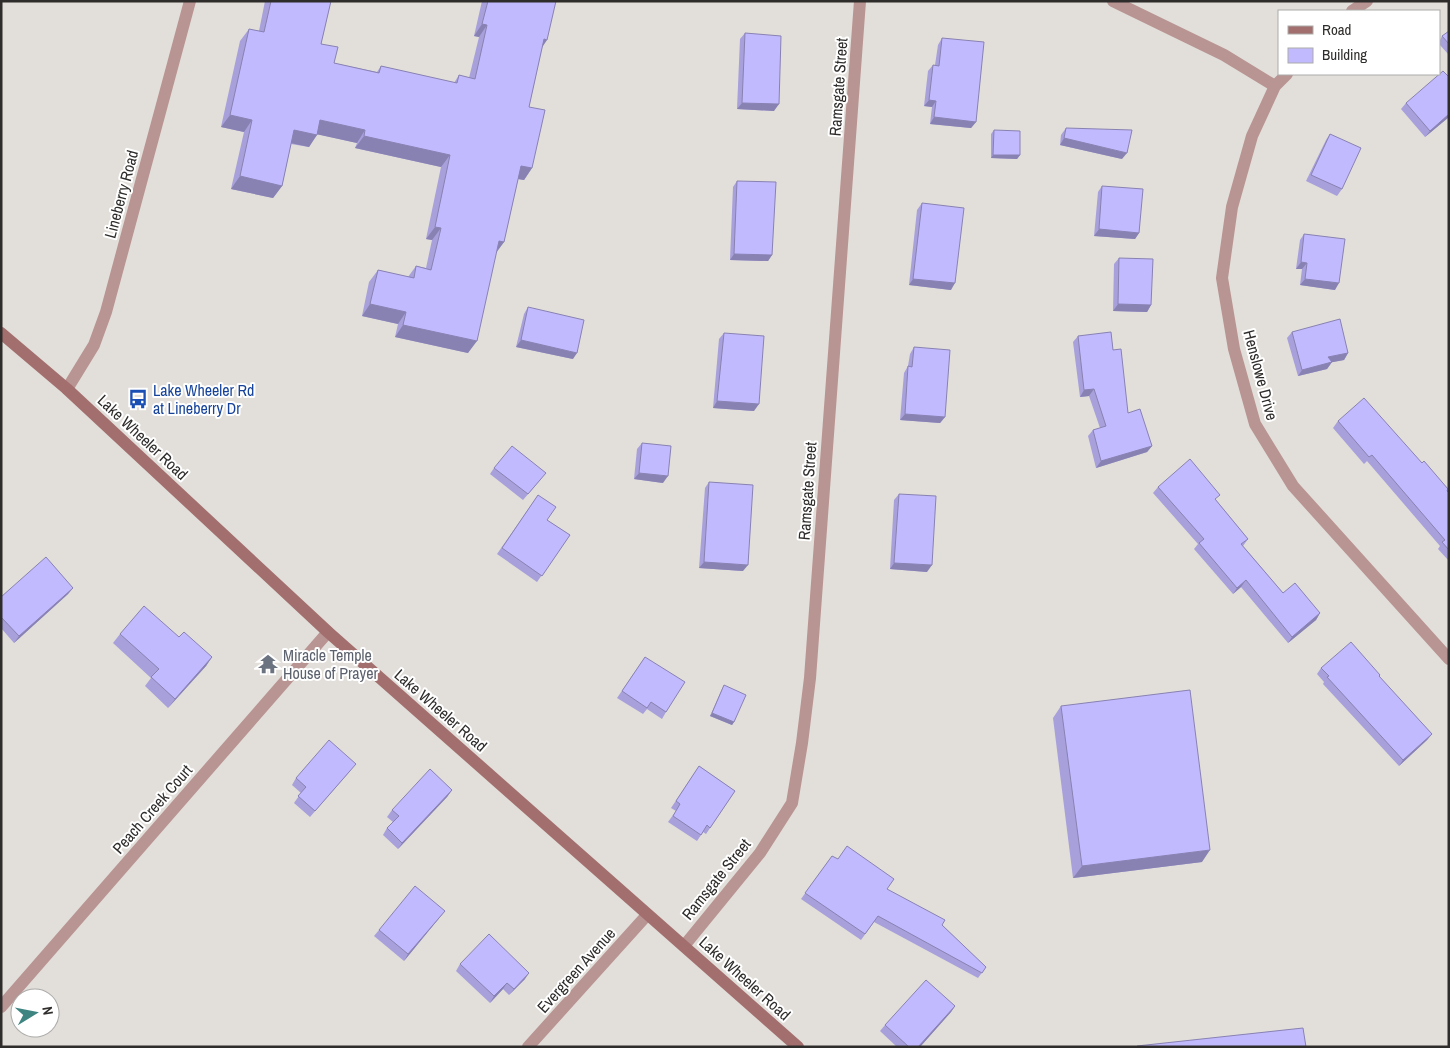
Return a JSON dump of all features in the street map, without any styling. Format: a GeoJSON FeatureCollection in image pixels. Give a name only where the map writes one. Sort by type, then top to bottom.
{"type":"FeatureCollection","features":[{"type":"Feature","properties":{"kind":"main road","name":"Lake Wheeler Road"},"geometry":{"type":"LineString","coordinates":[[1,333],[67,389],[328,632],[798,1047]]}},
{"type":"Feature","properties":{"kind":"street","name":"Lineberry Road"},"geometry":{"type":"LineString","coordinates":[[67,389],[94,345],[106,312],[190,1]]}},
{"type":"Feature","properties":{"kind":"street","name":"Ramsgate Street"},"geometry":{"type":"LineString","coordinates":[[684,946],[760,854],[792,803],[810,678],[860,1]]}},
{"type":"Feature","properties":{"kind":"street"},"geometry":{"type":"LineString","coordinates":[[1113,1],[1224,55],[1275,86]]}},
{"type":"Feature","properties":{"kind":"street"},"geometry":{"type":"LineString","coordinates":[[1354,10],[1367,1]]}},
{"type":"Feature","properties":{"kind":"street","name":"Henslowe Drive"},"geometry":{"type":"LineString","coordinates":[[1286,75],[1275,86],[1252,136],[1232,207],[1222,278],[1234,349],[1255,424],[1292,486],[1449,659]]}},
{"type":"Feature","properties":{"kind":"street","name":"Peach Creek Court"},"geometry":{"type":"LineString","coordinates":[[1,1007],[6,991],[328,632]]}},
{"type":"Feature","properties":{"kind":"street","name":"Evergreen Avenue"},"geometry":{"type":"LineString","coordinates":[[528,1047],[647,915]]}},
{"type":"Feature","properties":{"kind":"building"},"geometry":{"type":"Polygon","coordinates":[[[271,1],[331,1],[321,44],[338,47],[334,63],[379,73],[381,66],[457,83],[459,75],[475,79],[487,25],[482,24],[488,1],[556,1],[547,40],[544,39],[529,107],[545,110],[532,168],[521,166],[504,242],[499,241],[477,341],[403,325],[406,312],[370,304],[378,270],[414,278],[416,266],[431,270],[441,228],[435,227],[450,155],[364,136],[365,130],[320,120],[317,135],[294,130],[282,186],[240,176],[252,120],[230,115],[249,29],[264,32],[271,1]]]}},
{"type":"Feature","properties":{"kind":"building"},"geometry":{"type":"Polygon","coordinates":[[[1449,31],[1449,44],[1442,36],[1449,31]]]}},
{"type":"Feature","properties":{"kind":"building"},"geometry":{"type":"Polygon","coordinates":[[[745,33],[781,36],[779,104],[742,103],[745,33]]]}},
{"type":"Feature","properties":{"kind":"building"},"geometry":{"type":"Polygon","coordinates":[[[942,38],[984,42],[976,122],[934,117],[936,101],[929,100],[933,65],[939,66],[942,38]]]}},
{"type":"Feature","properties":{"kind":"building"},"geometry":{"type":"Polygon","coordinates":[[[1443,71],[1449,77],[1449,114],[1430,131],[1406,103],[1443,71]]]}},
{"type":"Feature","properties":{"kind":"building"},"geometry":{"type":"Polygon","coordinates":[[[1066,128],[1132,130],[1127,153],[1064,138],[1066,128]]]}},
{"type":"Feature","properties":{"kind":"building"},"geometry":{"type":"Polygon","coordinates":[[[994,130],[1020,131],[1020,155],[993,155],[994,130]]]}},
{"type":"Feature","properties":{"kind":"building"},"geometry":{"type":"Polygon","coordinates":[[[1330,134],[1361,148],[1342,189],[1311,175],[1330,134]]]}},
{"type":"Feature","properties":{"kind":"building"},"geometry":{"type":"Polygon","coordinates":[[[737,181],[776,182],[772,255],[734,254],[737,181]]]}},
{"type":"Feature","properties":{"kind":"building"},"geometry":{"type":"Polygon","coordinates":[[[1102,186],[1143,189],[1139,233],[1099,229],[1102,186]]]}},
{"type":"Feature","properties":{"kind":"building"},"geometry":{"type":"Polygon","coordinates":[[[922,203],[964,208],[955,283],[913,279],[922,203]]]}},
{"type":"Feature","properties":{"kind":"building"},"geometry":{"type":"Polygon","coordinates":[[[1304,234],[1345,239],[1339,283],[1305,279],[1307,263],[1301,262],[1304,234]]]}},
{"type":"Feature","properties":{"kind":"building"},"geometry":{"type":"Polygon","coordinates":[[[1119,258],[1153,259],[1151,305],[1118,304],[1119,258]]]}},
{"type":"Feature","properties":{"kind":"building"},"geometry":{"type":"Polygon","coordinates":[[[528,307],[584,320],[577,353],[521,340],[528,307]]]}},
{"type":"Feature","properties":{"kind":"building"},"geometry":{"type":"Polygon","coordinates":[[[1340,319],[1348,353],[1328,357],[1332,362],[1302,370],[1292,332],[1340,319]]]}},
{"type":"Feature","properties":{"kind":"building"},"geometry":{"type":"Polygon","coordinates":[[[1111,332],[1113,350],[1121,349],[1128,413],[1140,409],[1152,446],[1101,461],[1093,430],[1106,426],[1094,389],[1084,390],[1078,336],[1111,332]]]}},
{"type":"Feature","properties":{"kind":"building"},"geometry":{"type":"Polygon","coordinates":[[[724,333],[764,336],[759,404],[717,401],[724,333]]]}},
{"type":"Feature","properties":{"kind":"building"},"geometry":{"type":"Polygon","coordinates":[[[914,347],[950,350],[945,417],[905,414],[908,366],[912,367],[914,347]]]}},
{"type":"Feature","properties":{"kind":"building"},"geometry":{"type":"Polygon","coordinates":[[[1364,398],[1448,489],[1449,550],[1442,542],[1445,540],[1372,455],[1369,457],[1338,421],[1364,398]]]}},
{"type":"Feature","properties":{"kind":"building"},"geometry":{"type":"Polygon","coordinates":[[[642,443],[671,446],[668,476],[639,473],[642,443]]]}},
{"type":"Feature","properties":{"kind":"building"},"geometry":{"type":"Polygon","coordinates":[[[512,446],[546,473],[528,494],[494,468],[512,446]]]}},
{"type":"Feature","properties":{"kind":"building"},"geometry":{"type":"Polygon","coordinates":[[[1190,459],[1220,495],[1215,499],[1248,539],[1241,544],[1283,593],[1295,583],[1320,613],[1292,637],[1246,580],[1237,588],[1199,543],[1204,539],[1158,487],[1190,459]]]}},
{"type":"Feature","properties":{"kind":"building"},"geometry":{"type":"Polygon","coordinates":[[[709,482],[753,485],[748,565],[704,562],[709,482]]]}},
{"type":"Feature","properties":{"kind":"building"},"geometry":{"type":"Polygon","coordinates":[[[899,494],[936,496],[932,565],[894,563],[899,494]]]}},
{"type":"Feature","properties":{"kind":"building"},"geometry":{"type":"Polygon","coordinates":[[[538,495],[556,507],[547,520],[570,535],[542,576],[502,548],[538,495]]]}},
{"type":"Feature","properties":{"kind":"building"},"geometry":{"type":"Polygon","coordinates":[[[46,557],[73,588],[19,636],[1,617],[1,597],[46,557]]]}},
{"type":"Feature","properties":{"kind":"building"},"geometry":{"type":"Polygon","coordinates":[[[144,606],[179,637],[184,632],[212,657],[175,699],[151,677],[159,669],[120,634],[144,606]]]}},
{"type":"Feature","properties":{"kind":"building"},"geometry":{"type":"Polygon","coordinates":[[[1351,642],[1432,734],[1403,760],[1327,677],[1329,676],[1321,668],[1351,642]]]}},
{"type":"Feature","properties":{"kind":"building"},"geometry":{"type":"Polygon","coordinates":[[[645,657],[685,682],[666,712],[651,702],[647,708],[622,691],[645,657]]]}},
{"type":"Feature","properties":{"kind":"building"},"geometry":{"type":"Polygon","coordinates":[[[724,685],[746,695],[734,722],[712,713],[724,685]]]}},
{"type":"Feature","properties":{"kind":"building"},"geometry":{"type":"Polygon","coordinates":[[[1190,690],[1210,850],[1082,866],[1061,706],[1190,690]]]}},
{"type":"Feature","properties":{"kind":"building"},"geometry":{"type":"Polygon","coordinates":[[[329,740],[356,764],[315,811],[298,796],[306,787],[296,778],[329,740]]]}},
{"type":"Feature","properties":{"kind":"building"},"geometry":{"type":"Polygon","coordinates":[[[699,766],[735,791],[710,828],[707,825],[701,835],[673,816],[680,804],[676,801],[699,766]]]}},
{"type":"Feature","properties":{"kind":"building"},"geometry":{"type":"Polygon","coordinates":[[[430,769],[452,790],[402,843],[387,828],[399,816],[392,810],[430,769]]]}},
{"type":"Feature","properties":{"kind":"building"},"geometry":{"type":"Polygon","coordinates":[[[847,846],[894,879],[887,889],[945,920],[942,925],[986,967],[982,973],[878,916],[865,934],[805,893],[832,856],[838,859],[847,846]]]}},
{"type":"Feature","properties":{"kind":"building"},"geometry":{"type":"Polygon","coordinates":[[[415,886],[445,911],[408,954],[379,930],[415,886]]]}},
{"type":"Feature","properties":{"kind":"building"},"geometry":{"type":"Polygon","coordinates":[[[489,934],[529,973],[514,989],[507,983],[494,996],[460,964],[489,934]]]}},
{"type":"Feature","properties":{"kind":"building"},"geometry":{"type":"Polygon","coordinates":[[[926,980],[955,1006],[918,1047],[909,1047],[885,1025],[926,980]]]}},
{"type":"Feature","properties":{"kind":"building"},"geometry":{"type":"Polygon","coordinates":[[[1303,1028],[1306,1047],[1137,1047],[1137,1046],[1303,1028]]]}},
{"type":"Feature","properties":{"kind":"place","name":"Lake Wheeler Rd at Lineberry Dr"},"geometry":{"type":"Point","coordinates":[138,399]}},
{"type":"Feature","properties":{"kind":"place","name":"Miracle Temple House of Prayer"},"geometry":{"type":"Point","coordinates":[268,664]}}]}
